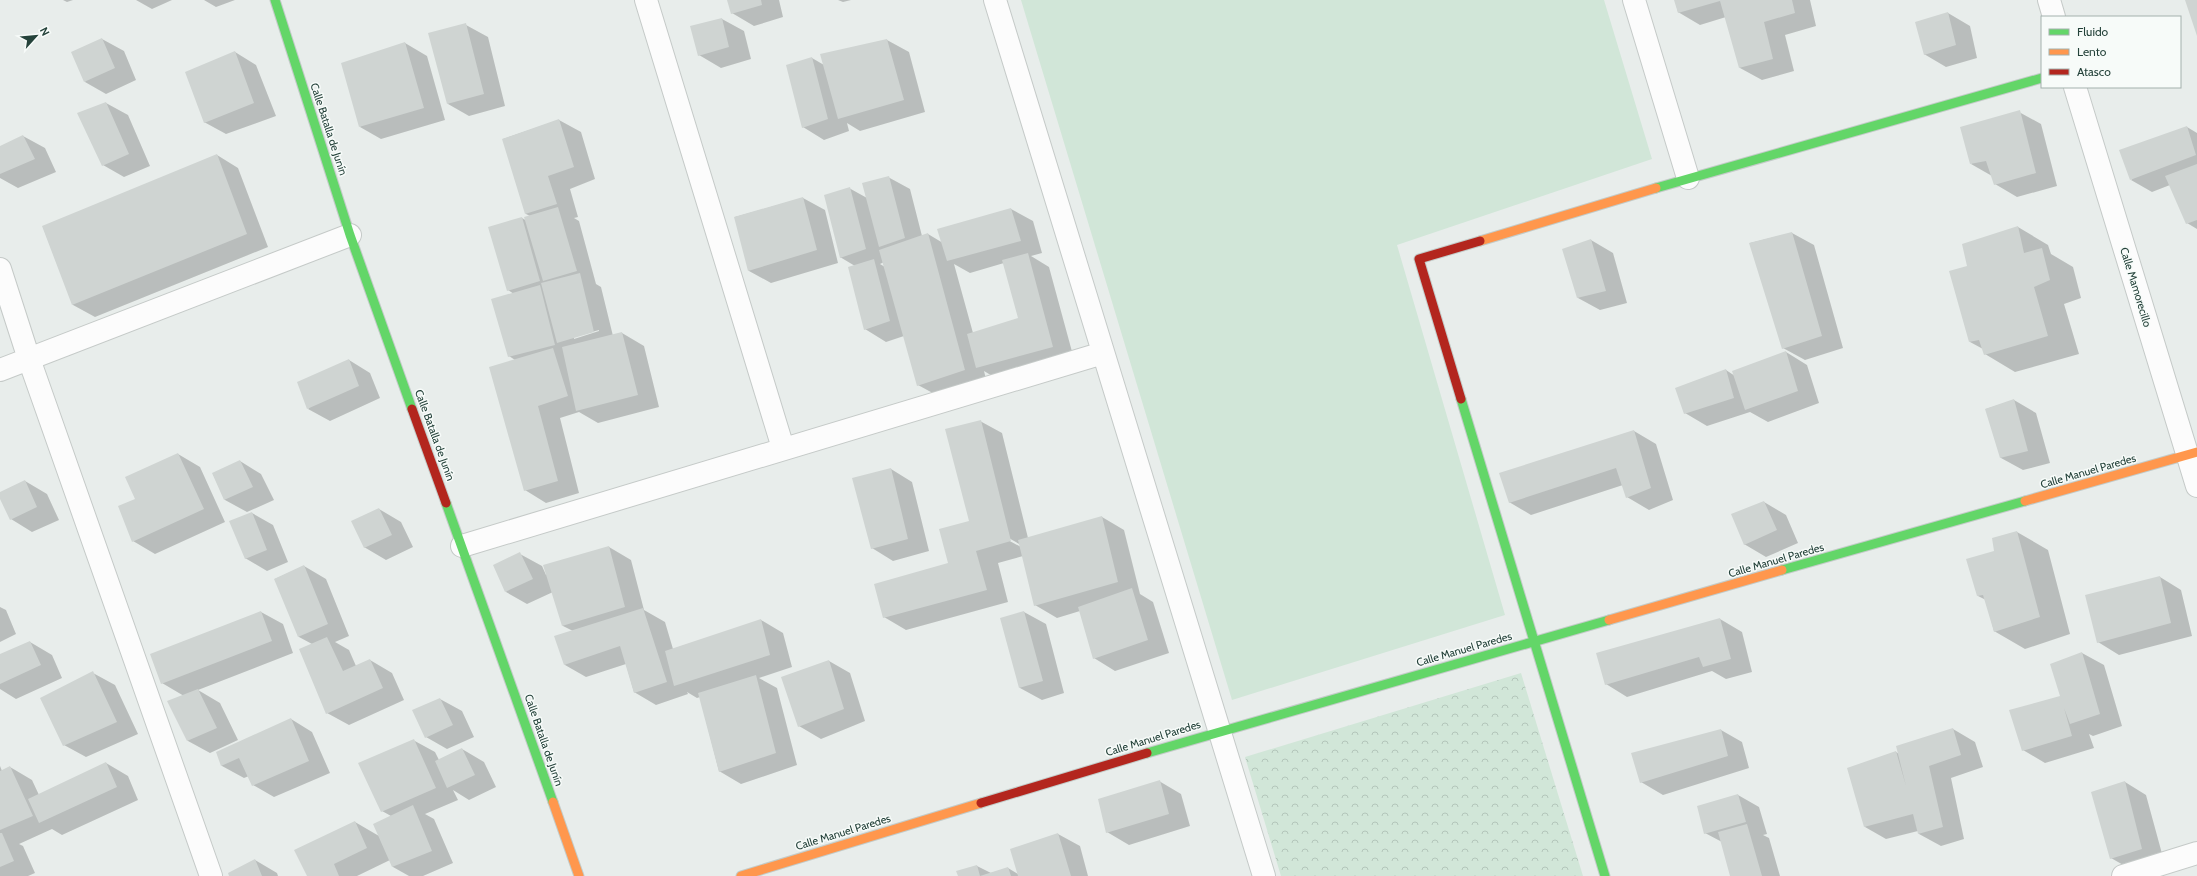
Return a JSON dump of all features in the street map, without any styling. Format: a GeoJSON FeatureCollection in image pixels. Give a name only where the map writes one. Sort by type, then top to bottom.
{"type":"FeatureCollection","features":[{"type":"Feature","properties":{"kind":"street","name":"Calle Batalla de Junín"},"geometry":{"type":"LineString","coordinates":[[274,0],[350,235],[579,876]]}},
{"type":"Feature","properties":{"kind":"street"},"geometry":{"type":"LineString","coordinates":[[646,0],[783,448]]}},
{"type":"Feature","properties":{"kind":"street"},"geometry":{"type":"LineString","coordinates":[[995,0],[1103,353],[1221,730],[1264,876]]}},
{"type":"Feature","properties":{"kind":"street"},"geometry":{"type":"LineString","coordinates":[[1634,0],[1688,178]]}},
{"type":"Feature","properties":{"kind":"street"},"geometry":{"type":"LineString","coordinates":[[2049,0],[2054,16]]}},
{"type":"Feature","properties":{"kind":"street"},"geometry":{"type":"LineString","coordinates":[[1605,876],[1419,259],[1688,178],[2041,78]]}},
{"type":"Feature","properties":{"kind":"street","name":"Calle Mamorecillo"},"geometry":{"type":"LineString","coordinates":[[2075,88],[2192,453],[2197,486]]}},
{"type":"Feature","properties":{"kind":"street"},"geometry":{"type":"LineString","coordinates":[[0,370],[350,235]]}},
{"type":"Feature","properties":{"kind":"street"},"geometry":{"type":"LineString","coordinates":[[0,269],[29,359],[211,876]]}},
{"type":"Feature","properties":{"kind":"street"},"geometry":{"type":"LineString","coordinates":[[462,546],[783,448],[1103,353]]}},
{"type":"Feature","properties":{"kind":"street","name":"Calle Manuel Paredes"},"geometry":{"type":"LineString","coordinates":[[740,876],[1221,730],[1534,642],[2192,453]]}},
{"type":"Feature","properties":{"kind":"street"},"geometry":{"type":"LineString","coordinates":[[2123,876],[2197,853]]}},
{"type":"Feature","properties":{"kind":"green space"},"geometry":{"type":"Polygon","coordinates":[[[1021,0],[1604,0],[1652,159],[1397,245],[1505,615],[1232,700],[1021,0]]]}},
{"type":"Feature","properties":{"kind":"green space"},"geometry":{"type":"Polygon","coordinates":[[[1521,673],[1583,876],[1281,876],[1245,757],[1521,673]]]}},
{"type":"Feature","properties":{"kind":"building"},"geometry":{"type":"Polygon","coordinates":[[[727,0],[761,0],[762,5],[731,14],[727,0]]]}},
{"type":"Feature","properties":{"kind":"building"},"geometry":{"type":"Polygon","coordinates":[[[1674,0],[1792,0],[1795,13],[1764,22],[1773,59],[1739,68],[1720,1],[1678,13],[1674,0]]]}},
{"type":"Feature","properties":{"kind":"building"},"geometry":{"type":"Polygon","coordinates":[[[2185,0],[2197,0],[2197,36],[2185,0]]]}},
{"type":"Feature","properties":{"kind":"building"},"geometry":{"type":"Polygon","coordinates":[[[1948,12],[1956,45],[1924,55],[1915,22],[1948,12]]]}},
{"type":"Feature","properties":{"kind":"building"},"geometry":{"type":"Polygon","coordinates":[[[722,18],[729,47],[698,56],[690,26],[722,18]]]}},
{"type":"Feature","properties":{"kind":"building"},"geometry":{"type":"Polygon","coordinates":[[[466,23],[484,94],[447,104],[428,33],[466,23]]]}},
{"type":"Feature","properties":{"kind":"building"},"geometry":{"type":"Polygon","coordinates":[[[102,38],[115,68],[84,82],[71,52],[102,38]]]}},
{"type":"Feature","properties":{"kind":"building"},"geometry":{"type":"Polygon","coordinates":[[[887,39],[904,100],[838,119],[820,54],[887,39]]]}},
{"type":"Feature","properties":{"kind":"building"},"geometry":{"type":"Polygon","coordinates":[[[405,42],[424,108],[359,127],[341,63],[405,42]]]}},
{"type":"Feature","properties":{"kind":"building"},"geometry":{"type":"Polygon","coordinates":[[[235,51],[254,103],[204,123],[185,72],[235,51]]]}},
{"type":"Feature","properties":{"kind":"building"},"geometry":{"type":"Polygon","coordinates":[[[812,57],[828,119],[802,128],[786,65],[812,57]]]}},
{"type":"Feature","properties":{"kind":"building"},"geometry":{"type":"Polygon","coordinates":[[[106,102],[129,154],[102,166],[77,113],[106,102]]]}},
{"type":"Feature","properties":{"kind":"building"},"geometry":{"type":"Polygon","coordinates":[[[2020,110],[2036,173],[1994,185],[1986,161],[1970,164],[1960,127],[2020,110]]]}},
{"type":"Feature","properties":{"kind":"building"},"geometry":{"type":"Polygon","coordinates":[[[559,119],[574,167],[548,176],[557,204],[525,214],[502,139],[559,119]]]}},
{"type":"Feature","properties":{"kind":"building"},"geometry":{"type":"Polygon","coordinates":[[[2187,126],[2196,155],[2130,180],[2119,150],[2187,126]]]}},
{"type":"Feature","properties":{"kind":"building"},"geometry":{"type":"Polygon","coordinates":[[[23,135],[35,159],[0,174],[0,146],[23,135]]]}},
{"type":"Feature","properties":{"kind":"building"},"geometry":{"type":"Polygon","coordinates":[[[217,154],[247,234],[72,305],[42,226],[217,154]]]}},
{"type":"Feature","properties":{"kind":"building"},"geometry":{"type":"Polygon","coordinates":[[[2197,164],[2197,220],[2186,224],[2165,176],[2197,164]]]}},
{"type":"Feature","properties":{"kind":"building"},"geometry":{"type":"Polygon","coordinates":[[[889,176],[905,238],[879,247],[862,183],[889,176]]]}},
{"type":"Feature","properties":{"kind":"building"},"geometry":{"type":"Polygon","coordinates":[[[850,187],[866,249],[840,258],[824,195],[850,187]]]}},
{"type":"Feature","properties":{"kind":"building"},"geometry":{"type":"Polygon","coordinates":[[[803,197],[817,250],[748,271],[734,217],[803,197]]]}},
{"type":"Feature","properties":{"kind":"building"},"geometry":{"type":"Polygon","coordinates":[[[558,207],[577,271],[543,281],[524,217],[558,207]]]}},
{"type":"Feature","properties":{"kind":"building"},"geometry":{"type":"Polygon","coordinates":[[[1011,208],[1021,241],[947,261],[937,229],[1011,208]]]}},
{"type":"Feature","properties":{"kind":"building"},"geometry":{"type":"Polygon","coordinates":[[[522,217],[540,281],[507,291],[488,227],[522,217]]]}},
{"type":"Feature","properties":{"kind":"building"},"geometry":{"type":"Polygon","coordinates":[[[2018,226],[2024,253],[2042,248],[2050,280],[2034,287],[2048,336],[1984,355],[1979,340],[1969,342],[1949,271],[1967,266],[1962,244],[2018,226]]]}},
{"type":"Feature","properties":{"kind":"building"},"geometry":{"type":"Polygon","coordinates":[[[1792,232],[1822,336],[1782,349],[1749,243],[1792,232]]]}},
{"type":"Feature","properties":{"kind":"building"},"geometry":{"type":"Polygon","coordinates":[[[928,233],[965,370],[917,386],[879,250],[928,233]]]}},
{"type":"Feature","properties":{"kind":"building"},"geometry":{"type":"Polygon","coordinates":[[[1591,239],[1606,291],[1577,298],[1562,249],[1591,239]]]}},
{"type":"Feature","properties":{"kind":"building"},"geometry":{"type":"Polygon","coordinates":[[[1028,253],[1053,347],[976,368],[967,334],[1018,318],[1002,260],[1028,253]]]}},
{"type":"Feature","properties":{"kind":"building"},"geometry":{"type":"Polygon","coordinates":[[[874,259],[890,321],[864,330],[848,267],[874,259]]]}},
{"type":"Feature","properties":{"kind":"building"},"geometry":{"type":"Polygon","coordinates":[[[580,273],[594,332],[557,343],[541,283],[580,273]]]}},
{"type":"Feature","properties":{"kind":"building"},"geometry":{"type":"Polygon","coordinates":[[[540,285],[555,345],[508,357],[491,299],[540,285]]]}},
{"type":"Feature","properties":{"kind":"building"},"geometry":{"type":"Polygon","coordinates":[[[622,332],[638,395],[576,411],[562,347],[622,332]]]}},
{"type":"Feature","properties":{"kind":"building"},"geometry":{"type":"Polygon","coordinates":[[[553,348],[568,396],[538,406],[558,481],[524,491],[489,367],[553,348]]]}},
{"type":"Feature","properties":{"kind":"building"},"geometry":{"type":"Polygon","coordinates":[[[1786,351],[1798,391],[1745,410],[1732,371],[1786,351]]]}},
{"type":"Feature","properties":{"kind":"building"},"geometry":{"type":"Polygon","coordinates":[[[349,359],[359,386],[307,409],[297,382],[349,359]]]}},
{"type":"Feature","properties":{"kind":"building"},"geometry":{"type":"Polygon","coordinates":[[[1726,369],[1734,398],[1684,414],[1675,388],[1726,369]]]}},
{"type":"Feature","properties":{"kind":"building"},"geometry":{"type":"Polygon","coordinates":[[[2014,399],[2028,451],[2000,458],[1985,409],[2014,399]]]}},
{"type":"Feature","properties":{"kind":"building"},"geometry":{"type":"Polygon","coordinates":[[[981,420],[1011,541],[976,551],[987,590],[883,618],[874,584],[948,563],[939,529],[969,521],[945,429],[981,420]]]}},
{"type":"Feature","properties":{"kind":"building"},"geometry":{"type":"Polygon","coordinates":[[[1634,430],[1651,488],[1626,498],[1616,468],[1509,503],[1499,473],[1634,430]]]}},
{"type":"Feature","properties":{"kind":"building"},"geometry":{"type":"Polygon","coordinates":[[[178,453],[204,509],[132,542],[118,506],[135,499],[125,477],[178,453]]]}},
{"type":"Feature","properties":{"kind":"building"},"geometry":{"type":"Polygon","coordinates":[[[240,460],[253,487],[224,500],[212,473],[240,460]]]}},
{"type":"Feature","properties":{"kind":"building"},"geometry":{"type":"Polygon","coordinates":[[[891,468],[908,539],[871,549],[852,478],[891,468]]]}},
{"type":"Feature","properties":{"kind":"building"},"geometry":{"type":"Polygon","coordinates":[[[25,480],[37,507],[10,520],[0,499],[0,492],[25,480]]]}},
{"type":"Feature","properties":{"kind":"building"},"geometry":{"type":"Polygon","coordinates":[[[1764,501],[1777,530],[1744,545],[1731,514],[1764,501]]]}},
{"type":"Feature","properties":{"kind":"building"},"geometry":{"type":"Polygon","coordinates":[[[379,508],[392,535],[364,548],[351,521],[379,508]]]}},
{"type":"Feature","properties":{"kind":"building"},"geometry":{"type":"Polygon","coordinates":[[[252,512],[267,550],[245,559],[229,521],[252,512]]]}},
{"type":"Feature","properties":{"kind":"building"},"geometry":{"type":"Polygon","coordinates":[[[1102,516],[1118,582],[1034,606],[1018,540],[1102,516]]]}},
{"type":"Feature","properties":{"kind":"building"},"geometry":{"type":"Polygon","coordinates":[[[2017,531],[2040,617],[1994,632],[1983,595],[1977,596],[1966,559],[1994,551],[1992,538],[2017,531]]]}},
{"type":"Feature","properties":{"kind":"building"},"geometry":{"type":"Polygon","coordinates":[[[609,546],[625,607],[562,626],[543,565],[609,546]]]}},
{"type":"Feature","properties":{"kind":"building"},"geometry":{"type":"Polygon","coordinates":[[[520,552],[533,579],[505,592],[493,565],[520,552]]]}},
{"type":"Feature","properties":{"kind":"building"},"geometry":{"type":"Polygon","coordinates":[[[304,565],[328,624],[298,637],[274,579],[304,565]]]}},
{"type":"Feature","properties":{"kind":"building"},"geometry":{"type":"Polygon","coordinates":[[[2160,576],[2171,623],[2097,643],[2085,595],[2160,576]]]}},
{"type":"Feature","properties":{"kind":"building"},"geometry":{"type":"Polygon","coordinates":[[[1132,588],[1148,640],[1093,659],[1078,607],[1132,588]]]}},
{"type":"Feature","properties":{"kind":"building"},"geometry":{"type":"Polygon","coordinates":[[[643,608],[667,682],[634,693],[620,646],[564,665],[554,636],[643,608]]]}},
{"type":"Feature","properties":{"kind":"building"},"geometry":{"type":"Polygon","coordinates":[[[261,611],[272,641],[161,684],[150,654],[261,611]]]}},
{"type":"Feature","properties":{"kind":"building"},"geometry":{"type":"Polygon","coordinates":[[[1024,611],[1043,681],[1019,688],[1000,618],[1024,611]]]}},
{"type":"Feature","properties":{"kind":"building"},"geometry":{"type":"Polygon","coordinates":[[[1720,618],[1731,659],[1703,667],[1699,657],[1605,685],[1596,653],[1720,618]]]}},
{"type":"Feature","properties":{"kind":"building"},"geometry":{"type":"Polygon","coordinates":[[[761,619],[770,655],[674,686],[665,651],[761,619]]]}},
{"type":"Feature","properties":{"kind":"building"},"geometry":{"type":"Polygon","coordinates":[[[327,637],[343,671],[370,659],[383,688],[326,714],[299,649],[327,637]]]}},
{"type":"Feature","properties":{"kind":"building"},"geometry":{"type":"Polygon","coordinates":[[[30,641],[41,665],[0,684],[0,654],[30,641]]]}},
{"type":"Feature","properties":{"kind":"building"},"geometry":{"type":"Polygon","coordinates":[[[2082,652],[2100,714],[2070,724],[2064,708],[2072,736],[2022,751],[2009,710],[2060,696],[2050,664],[2082,652]]]}},
{"type":"Feature","properties":{"kind":"building"},"geometry":{"type":"Polygon","coordinates":[[[829,660],[844,709],[798,727],[781,677],[829,660]]]}},
{"type":"Feature","properties":{"kind":"building"},"geometry":{"type":"Polygon","coordinates":[[[93,671],[117,722],[63,746],[40,698],[93,671]]]}},
{"type":"Feature","properties":{"kind":"building"},"geometry":{"type":"Polygon","coordinates":[[[756,675],[776,753],[719,772],[698,693],[756,675]]]}},
{"type":"Feature","properties":{"kind":"building"},"geometry":{"type":"Polygon","coordinates":[[[198,689],[217,728],[187,741],[167,701],[198,689]]]}},
{"type":"Feature","properties":{"kind":"building"},"geometry":{"type":"Polygon","coordinates":[[[440,698],[453,725],[425,738],[412,710],[440,698]]]}},
{"type":"Feature","properties":{"kind":"building"},"geometry":{"type":"Polygon","coordinates":[[[291,718],[309,761],[252,786],[239,758],[221,766],[216,752],[291,718]]]}},
{"type":"Feature","properties":{"kind":"building"},"geometry":{"type":"Polygon","coordinates":[[[1953,728],[1961,755],[1929,766],[1943,827],[1918,834],[1913,814],[1864,827],[1847,768],[1896,751],[1906,786],[1896,746],[1953,728]]]}},
{"type":"Feature","properties":{"kind":"building"},"geometry":{"type":"Polygon","coordinates":[[[1721,729],[1728,756],[1640,783],[1631,753],[1721,729]]]}},
{"type":"Feature","properties":{"kind":"building"},"geometry":{"type":"Polygon","coordinates":[[[414,739],[436,788],[381,812],[358,763],[414,739]]]}},
{"type":"Feature","properties":{"kind":"building"},"geometry":{"type":"Polygon","coordinates":[[[462,748],[475,775],[447,788],[435,761],[462,748]]]}},
{"type":"Feature","properties":{"kind":"building"},"geometry":{"type":"Polygon","coordinates":[[[106,762],[117,787],[39,823],[28,799],[106,762]]]}},
{"type":"Feature","properties":{"kind":"building"},"geometry":{"type":"Polygon","coordinates":[[[10,766],[33,816],[0,830],[0,771],[10,766]]]}},
{"type":"Feature","properties":{"kind":"building"},"geometry":{"type":"Polygon","coordinates":[[[1160,780],[1169,814],[1106,833],[1098,799],[1160,780]]]}},
{"type":"Feature","properties":{"kind":"building"},"geometry":{"type":"Polygon","coordinates":[[[2125,781],[2142,849],[2110,859],[2091,792],[2125,781]]]}},
{"type":"Feature","properties":{"kind":"building"},"geometry":{"type":"Polygon","coordinates":[[[1738,794],[1746,822],[1704,834],[1697,806],[1738,794]]]}},
{"type":"Feature","properties":{"kind":"building"},"geometry":{"type":"Polygon","coordinates":[[[413,805],[432,851],[392,867],[373,824],[413,805]]]}},
{"type":"Feature","properties":{"kind":"building"},"geometry":{"type":"Polygon","coordinates":[[[355,821],[367,848],[334,864],[339,876],[307,876],[294,850],[355,821]]]}},
{"type":"Feature","properties":{"kind":"building"},"geometry":{"type":"Polygon","coordinates":[[[1747,824],[1762,876],[1730,876],[1718,832],[1747,824]]]}},
{"type":"Feature","properties":{"kind":"building"},"geometry":{"type":"Polygon","coordinates":[[[0,833],[2,833],[14,861],[0,867],[0,833]]]}},
{"type":"Feature","properties":{"kind":"building"},"geometry":{"type":"Polygon","coordinates":[[[1058,833],[1071,876],[1018,876],[1010,849],[1058,833]]]}},
{"type":"Feature","properties":{"kind":"building"},"geometry":{"type":"Polygon","coordinates":[[[255,859],[262,876],[229,876],[228,873],[255,859]]]}},
{"type":"Feature","properties":{"kind":"building"},"geometry":{"type":"Polygon","coordinates":[[[977,865],[980,876],[958,876],[956,871],[977,865]]]}},
{"type":"Feature","properties":{"kind":"building"},"geometry":{"type":"Polygon","coordinates":[[[1008,867],[1011,876],[980,876],[1008,867]]]}},
{"type":"Feature","properties":{"kind":"traffic: fast"},"geometry":{"type":"LineString","coordinates":[[275,0],[350,235],[412,409]]}},
{"type":"Feature","properties":{"kind":"traffic: fast"},"geometry":{"type":"LineString","coordinates":[[1656,188],[2041,78]]}},
{"type":"Feature","properties":{"kind":"traffic: fast"},"geometry":{"type":"LineString","coordinates":[[1461,399],[1605,876]]}},
{"type":"Feature","properties":{"kind":"traffic: fast"},"geometry":{"type":"LineString","coordinates":[[1782,570],[2025,501]]}},
{"type":"Feature","properties":{"kind":"traffic: fast"},"geometry":{"type":"LineString","coordinates":[[446,503],[553,802]]}},
{"type":"Feature","properties":{"kind":"traffic: fast"},"geometry":{"type":"LineString","coordinates":[[1147,753],[1609,620]]}},
{"type":"Feature","properties":{"kind":"traffic: slow"},"geometry":{"type":"LineString","coordinates":[[1480,241],[1656,188]]}},
{"type":"Feature","properties":{"kind":"traffic: slow"},"geometry":{"type":"LineString","coordinates":[[2025,501],[2197,452]]}},
{"type":"Feature","properties":{"kind":"traffic: slow"},"geometry":{"type":"LineString","coordinates":[[1609,620],[1782,570]]}},
{"type":"Feature","properties":{"kind":"traffic: slow"},"geometry":{"type":"LineString","coordinates":[[553,802],[579,876]]}},
{"type":"Feature","properties":{"kind":"traffic: slow"},"geometry":{"type":"LineString","coordinates":[[741,876],[981,803]]}},
{"type":"Feature","properties":{"kind":"traffic: jam"},"geometry":{"type":"LineString","coordinates":[[1461,399],[1419,259],[1480,241]]}},
{"type":"Feature","properties":{"kind":"traffic: jam"},"geometry":{"type":"LineString","coordinates":[[412,409],[446,503]]}},
{"type":"Feature","properties":{"kind":"traffic: jam"},"geometry":{"type":"LineString","coordinates":[[981,803],[1147,753]]}}]}
